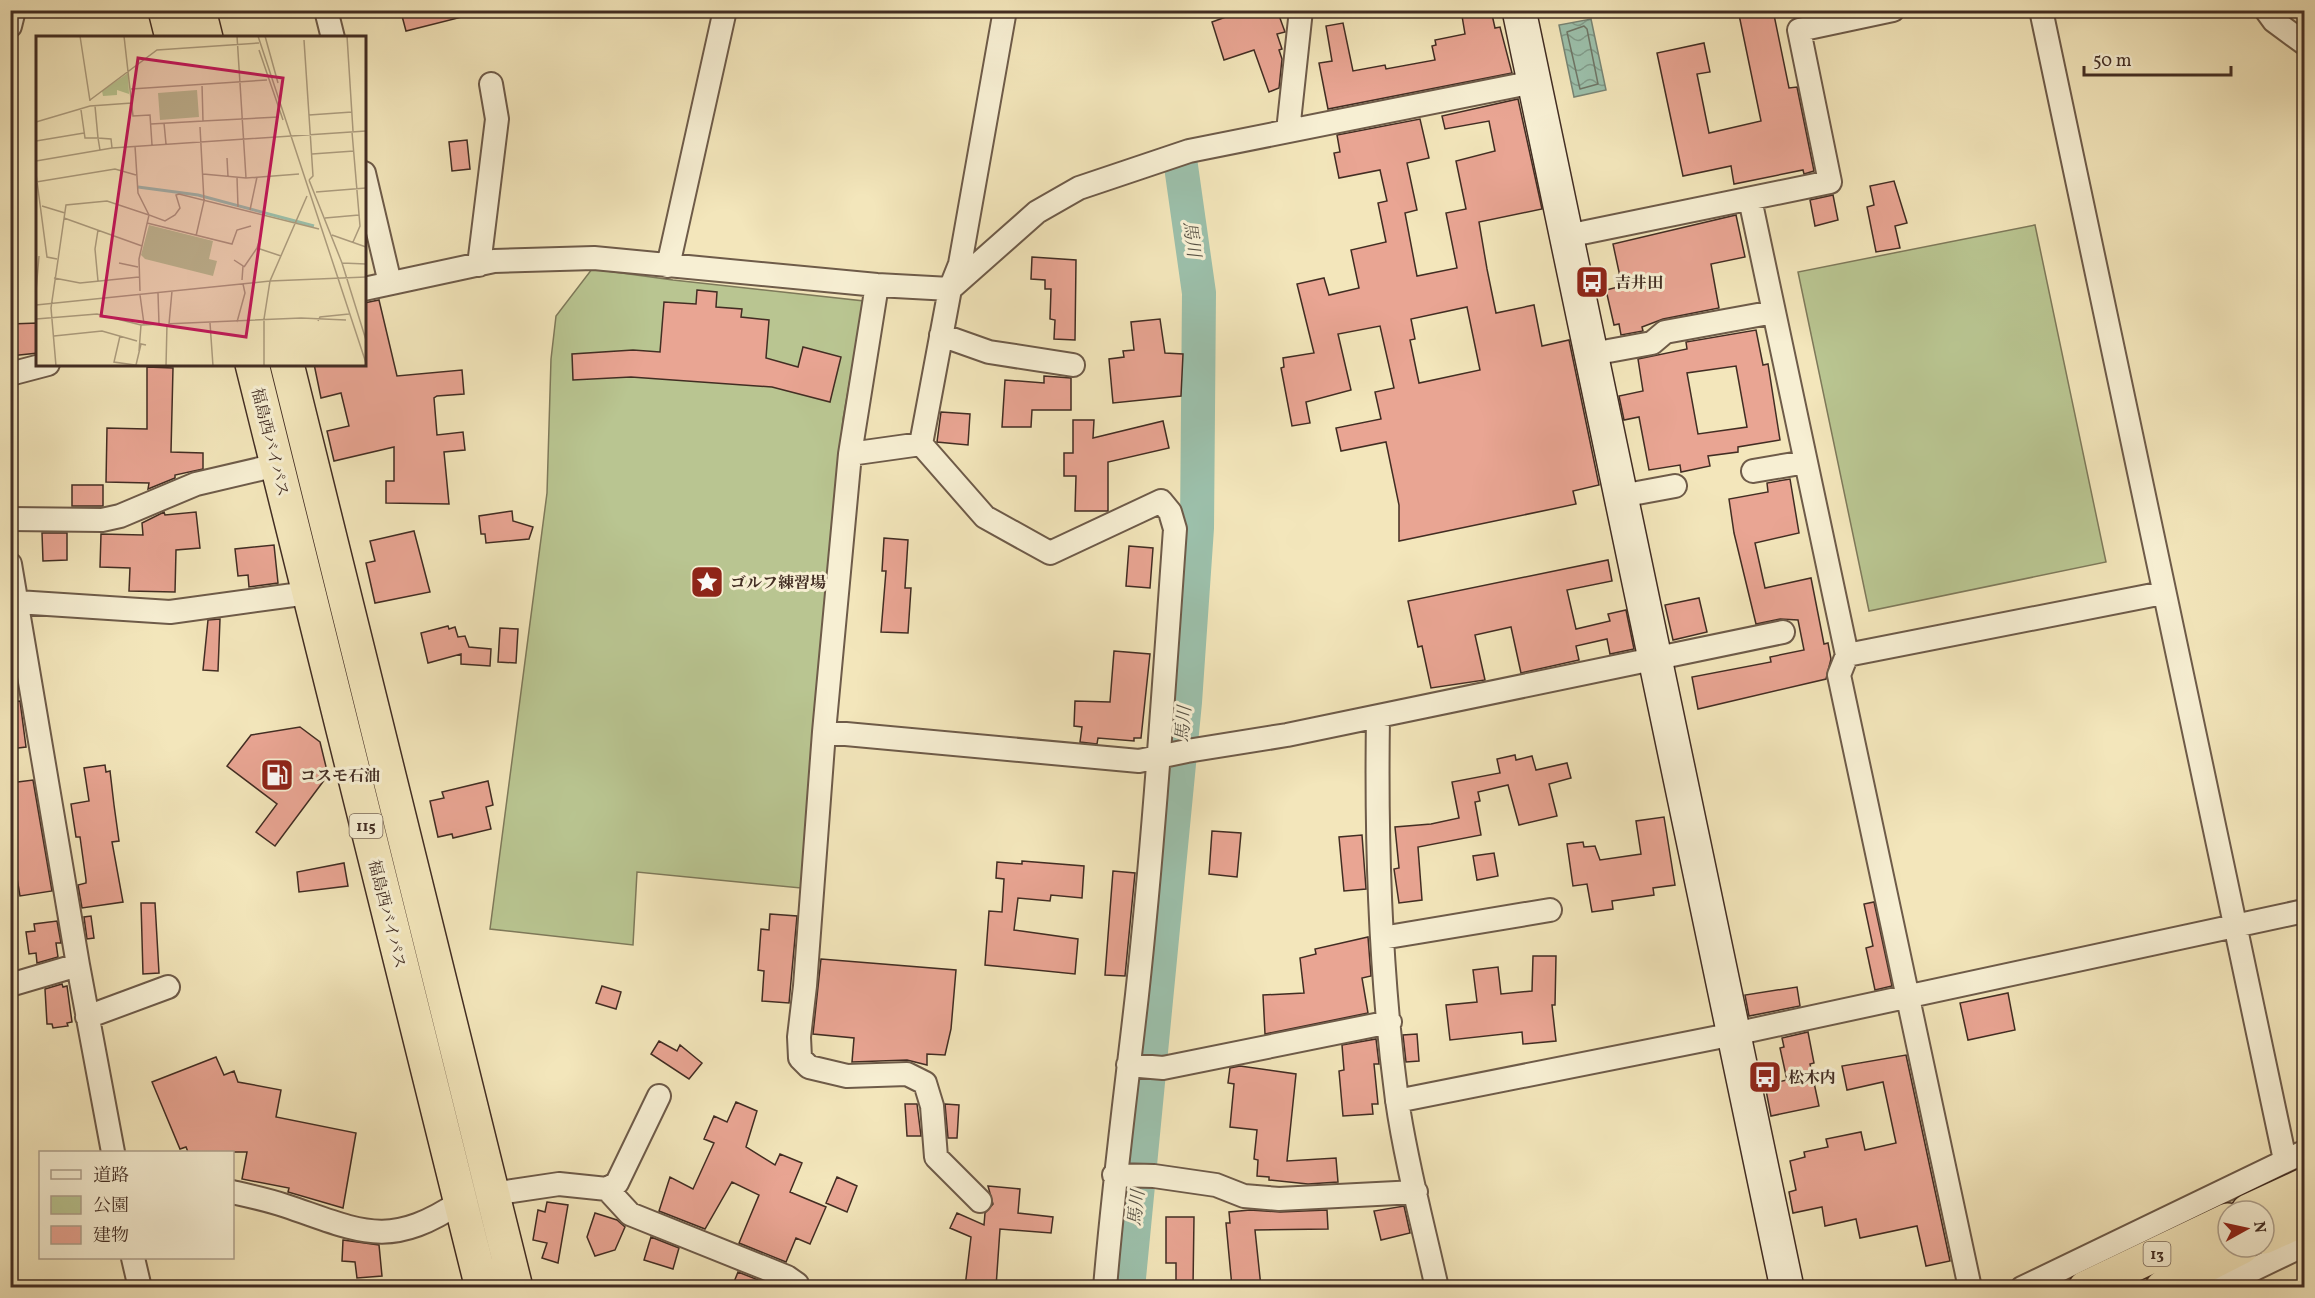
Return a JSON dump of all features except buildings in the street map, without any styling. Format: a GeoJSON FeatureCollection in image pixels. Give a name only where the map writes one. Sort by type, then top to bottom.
{"type":"FeatureCollection","features":[{"type":"Feature","properties":{"kind":"highway"},"geometry":{"type":"LineString","coordinates":[[165,10],[172,36]]}},
{"type":"Feature","properties":{"kind":"highway"},"geometry":{"type":"LineString","coordinates":[[199,10],[206,36]]}},
{"type":"Feature","properties":{"kind":"highway","name":"福島西バイパス"},"geometry":{"type":"LineString","coordinates":[[253,366],[482,1287]]}},
{"type":"Feature","properties":{"kind":"highway","name":"福島西バイパス"},"geometry":{"type":"LineString","coordinates":[[287,366],[516,1287]]}},
{"type":"Feature","properties":{"kind":"highway"},"geometry":{"type":"LineString","coordinates":[[2261,1199],[2298,1166]]}},
{"type":"Feature","properties":{"kind":"highway"},"geometry":{"type":"LineString","coordinates":[[2276,1232],[2304,1219]]}},
{"type":"Feature","properties":{"kind":"highway","name":"13"},"geometry":{"type":"LineString","coordinates":[[2085,1287],[2216,1226]]}},
{"type":"Feature","properties":{"kind":"highway","name":"13"},"geometry":{"type":"LineString","coordinates":[[2162,1287],[2218,1259]]}},
{"type":"Feature","properties":{"kind":"street"},"geometry":{"type":"LineString","coordinates":[[10,26],[14,10]]}},
{"type":"Feature","properties":{"kind":"street"},"geometry":{"type":"LineString","coordinates":[[326,10],[332,36]]}},
{"type":"Feature","properties":{"kind":"street"},"geometry":{"type":"LineString","coordinates":[[668,266],[724,10]]}},
{"type":"Feature","properties":{"kind":"street"},"geometry":{"type":"LineString","coordinates":[[921,444],[950,289],[960,264],[1005,10]]}},
{"type":"Feature","properties":{"kind":"street"},"geometry":{"type":"LineString","coordinates":[[1288,131],[1301,10]]}},
{"type":"Feature","properties":{"kind":"street"},"geometry":{"type":"LineString","coordinates":[[1519,10],[1787,1287]]}},
{"type":"Feature","properties":{"kind":"street"},"geometry":{"type":"LineString","coordinates":[[1567,236],[1830,182],[1799,30],[1893,10]]}},
{"type":"Feature","properties":{"kind":"street"},"geometry":{"type":"LineString","coordinates":[[2022,1287],[2298,1166],[2234,926],[2041,10]]}},
{"type":"Feature","properties":{"kind":"street"},"geometry":{"type":"LineString","coordinates":[[2266,10],[2274,21],[2304,43]]}},
{"type":"Feature","properties":{"kind":"street"},"geometry":{"type":"LineString","coordinates":[[366,289],[494,261],[594,258],[877,285],[950,289],[1037,212],[1079,188],[1189,151],[1534,82]]}},
{"type":"Feature","properties":{"kind":"street"},"geometry":{"type":"LineString","coordinates":[[479,264],[497,119],[491,84]]}},
{"type":"Feature","properties":{"kind":"street"},"geometry":{"type":"LineString","coordinates":[[366,182],[390,284]]}},
{"type":"Feature","properties":{"kind":"street"},"geometry":{"type":"LineString","coordinates":[[1750,199],[1847,655],[1839,675],[1970,1287]]}},
{"type":"Feature","properties":{"kind":"street"},"geometry":{"type":"LineString","coordinates":[[877,285],[850,454],[824,732],[805,986],[798,1037],[800,1058],[809,1067],[825,1072],[867,1077],[907,1074],[925,1083],[932,1106],[936,1157],[980,1201]]}},
{"type":"Feature","properties":{"kind":"street"},"geometry":{"type":"LineString","coordinates":[[1592,354],[1652,343],[1665,332],[1774,312]]}},
{"type":"Feature","properties":{"kind":"street"},"geometry":{"type":"LineString","coordinates":[[941,335],[989,352],[1073,364]]}},
{"type":"Feature","properties":{"kind":"street"},"geometry":{"type":"LineString","coordinates":[[10,374],[40,366]]}},
{"type":"Feature","properties":{"kind":"street"},"geometry":{"type":"LineString","coordinates":[[850,454],[921,444]]}},
{"type":"Feature","properties":{"kind":"street"},"geometry":{"type":"LineString","coordinates":[[921,444],[985,518],[1050,553],[1161,501],[1170,512],[1175,529],[1171,754],[1139,973],[1144,1067],[1120,1175],[1105,1287]]}},
{"type":"Feature","properties":{"kind":"street"},"geometry":{"type":"LineString","coordinates":[[1753,471],[1806,462]]}},
{"type":"Feature","properties":{"kind":"street"},"geometry":{"type":"LineString","coordinates":[[10,519],[102,520],[120,516],[196,484],[278,465]]}},
{"type":"Feature","properties":{"kind":"street"},"geometry":{"type":"LineString","coordinates":[[1622,496],[1675,486]]}},
{"type":"Feature","properties":{"kind":"street"},"geometry":{"type":"LineString","coordinates":[[10,564],[87,1017],[113,1151]]}},
{"type":"Feature","properties":{"kind":"street"},"geometry":{"type":"LineString","coordinates":[[14,594],[170,612],[308,593]]}},
{"type":"Feature","properties":{"kind":"street"},"geometry":{"type":"LineString","coordinates":[[1847,655],[2163,593]]}},
{"type":"Feature","properties":{"kind":"street"},"geometry":{"type":"LineString","coordinates":[[824,732],[1139,761],[1378,717],[1783,632]]}},
{"type":"Feature","properties":{"kind":"street"},"geometry":{"type":"LineString","coordinates":[[1378,717],[1376,832],[1382,938],[1397,1101],[1437,1287]]}},
{"type":"Feature","properties":{"kind":"street"},"geometry":{"type":"LineString","coordinates":[[1382,938],[1550,910]]}},
{"type":"Feature","properties":{"kind":"street"},"geometry":{"type":"LineString","coordinates":[[1397,1101],[1734,1034],[2304,911]]}},
{"type":"Feature","properties":{"kind":"street"},"geometry":{"type":"LineString","coordinates":[[10,985],[78,965]]}},
{"type":"Feature","properties":{"kind":"street"},"geometry":{"type":"LineString","coordinates":[[87,1017],[168,987]]}},
{"type":"Feature","properties":{"kind":"street"},"geometry":{"type":"LineString","coordinates":[[1144,1067],[1390,1022]]}},
{"type":"Feature","properties":{"kind":"street"},"geometry":{"type":"LineString","coordinates":[[492,1194],[560,1184],[607,1189],[617,1183],[659,1096]]}},
{"type":"Feature","properties":{"kind":"street"},"geometry":{"type":"LineString","coordinates":[[1120,1175],[1154,1176],[1216,1185],[1244,1196],[1279,1199],[1416,1192]]}},
{"type":"Feature","properties":{"kind":"street"},"geometry":{"type":"LineString","coordinates":[[607,1189],[630,1214],[788,1277],[799,1286]]}},
{"type":"Feature","properties":{"kind":"street"},"geometry":{"type":"LineString","coordinates":[[234,1192],[284,1205],[341,1226],[369,1232],[401,1230],[433,1220],[460,1202]]}},
{"type":"Feature","properties":{"kind":"street"},"geometry":{"type":"LineString","coordinates":[[2215,1287],[2304,1245]]}},
{"type":"Feature","properties":{"kind":"street"},"geometry":{"type":"LineString","coordinates":[[133,1259],[140,1287]]}},
{"type":"Feature","properties":{"kind":"green space"},"geometry":{"type":"Polygon","coordinates":[[[2035,225],[2106,562],[1869,611],[1798,272],[2035,225]]]}},
{"type":"Feature","properties":{"kind":"green space"},"geometry":{"type":"Polygon","coordinates":[[[592,269],[864,301],[843,419],[801,888],[637,872],[633,945],[490,929],[547,493],[551,359],[556,316],[592,269]]]}},
{"type":"Feature","properties":{"kind":"water"},"geometry":{"type":"Polygon","coordinates":[[[1591,19],[1606,90],[1574,97],[1559,25],[1591,19]]]}},
{"type":"Feature","properties":{"kind":"waterway","name":"馬川"},"geometry":{"type":"LineString","coordinates":[[1128,1288],[1185,702],[1197,528],[1199,293],[1180,159]]}},
{"type":"Feature","properties":{"kind":"place","name":"吉井田"},"geometry":{"type":"Point","coordinates":[1592,282]}},
{"type":"Feature","properties":{"kind":"place","name":"ゴルフ練習場"},"geometry":{"type":"Point","coordinates":[707,582]}},
{"type":"Feature","properties":{"kind":"place","name":"コスモ石油"},"geometry":{"type":"Point","coordinates":[277,775]}},
{"type":"Feature","properties":{"kind":"place","name":"松木内"},"geometry":{"type":"Point","coordinates":[1765,1077]}}]}
